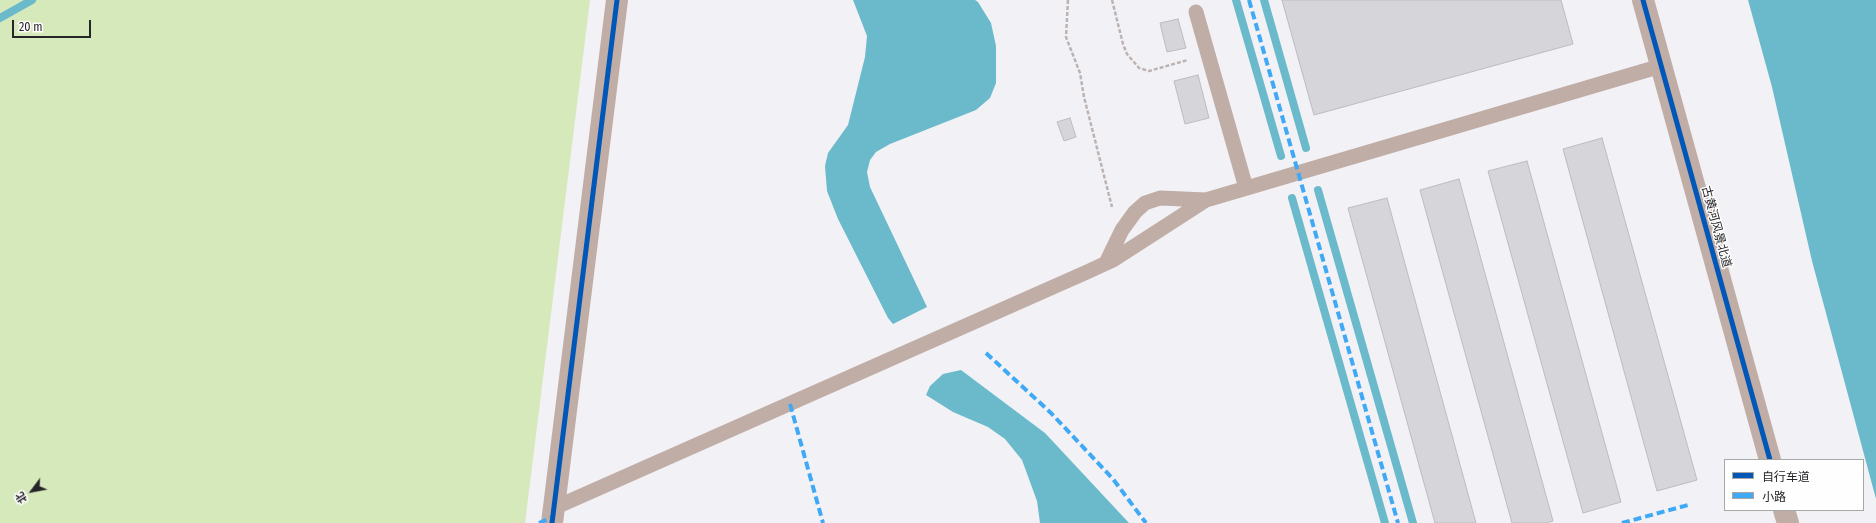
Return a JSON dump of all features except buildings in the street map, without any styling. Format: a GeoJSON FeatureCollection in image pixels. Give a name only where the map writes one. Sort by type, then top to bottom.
{"type":"FeatureCollection","features":[{"type":"Feature","properties":{"kind":"street"},"geometry":{"type":"LineString","coordinates":[[553,516],[616,0]]}},
{"type":"Feature","properties":{"kind":"street","name":"古黄河风景北道"},"geometry":{"type":"LineString","coordinates":[[1643,0],[1770,459]]}},
{"type":"Feature","properties":{"kind":"street"},"geometry":{"type":"LineString","coordinates":[[1784,511],[1788,523]]}},
{"type":"Feature","properties":{"kind":"lane"},"geometry":{"type":"LineString","coordinates":[[1196,12],[1246,188]]}},
{"type":"Feature","properties":{"kind":"lane"},"geometry":{"type":"LineString","coordinates":[[553,516],[1106,263],[1206,200],[1661,66]]}},
{"type":"Feature","properties":{"kind":"lane"},"geometry":{"type":"LineString","coordinates":[[1106,263],[1119,237],[1135,212],[1145,203],[1160,198],[1206,200]]}},
{"type":"Feature","properties":{"kind":"path"},"geometry":{"type":"LineString","coordinates":[[1068,0],[1066,37],[1080,73],[1084,97],[1119,237]]}},
{"type":"Feature","properties":{"kind":"path"},"geometry":{"type":"LineString","coordinates":[[1112,0],[1123,44],[1127,54],[1138,68],[1149,71],[1207,54]]}},
{"type":"Feature","properties":{"kind":"green space"},"geometry":{"type":"Polygon","coordinates":[[[0,0],[590,0],[525,523],[0,523],[0,0]]]}},
{"type":"Feature","properties":{"kind":"water"},"geometry":{"type":"Polygon","coordinates":[[[853,0],[975,0],[978,2],[991,23],[996,46],[996,83],[990,98],[976,110],[890,144],[876,152],[870,160],[867,172],[870,187],[927,307],[893,324],[888,318],[838,219],[827,191],[825,166],[828,153],[848,125],[865,57],[867,36],[853,0]]]}},
{"type":"Feature","properties":{"kind":"water"},"geometry":{"type":"Polygon","coordinates":[[[1748,0],[1876,0],[1876,499],[1812,261],[1772,87],[1748,0]]]}},
{"type":"Feature","properties":{"kind":"water"},"geometry":{"type":"Polygon","coordinates":[[[961,370],[1045,433],[1129,523],[1040,523],[1037,501],[1022,460],[1005,439],[988,427],[953,412],[926,395],[930,386],[943,374],[961,370]]]}},
{"type":"Feature","properties":{"kind":"waterway"},"geometry":{"type":"LineString","coordinates":[[0,18],[32,0]]}},
{"type":"Feature","properties":{"kind":"waterway"},"geometry":{"type":"LineString","coordinates":[[1236,0],[1281,156]]}},
{"type":"Feature","properties":{"kind":"waterway"},"geometry":{"type":"LineString","coordinates":[[1264,0],[1306,148]]}},
{"type":"Feature","properties":{"kind":"waterway"},"geometry":{"type":"LineString","coordinates":[[1318,190],[1413,523]]}},
{"type":"Feature","properties":{"kind":"waterway"},"geometry":{"type":"LineString","coordinates":[[1292,198],[1385,523]]}},
{"type":"Feature","properties":{"kind":"marked path"},"geometry":{"type":"LineString","coordinates":[[1249,0],[1398,523]]}},
{"type":"Feature","properties":{"kind":"marked path"},"geometry":{"type":"LineString","coordinates":[[986,353],[1051,413],[1113,479],[1146,523]]}},
{"type":"Feature","properties":{"kind":"marked path"},"geometry":{"type":"LineString","coordinates":[[790,404],[823,523]]}},
{"type":"Feature","properties":{"kind":"marked path"},"geometry":{"type":"LineString","coordinates":[[1622,523],[1688,505]]}},
{"type":"Feature","properties":{"kind":"marked path"},"geometry":{"type":"LineString","coordinates":[[539,523],[553,517]]}},
{"type":"Feature","properties":{"kind":"cycle path"},"geometry":{"type":"LineString","coordinates":[[552,523],[617,0]]}},
{"type":"Feature","properties":{"kind":"cycle path"},"geometry":{"type":"LineString","coordinates":[[1643,0],[1770,459]]}}]}
